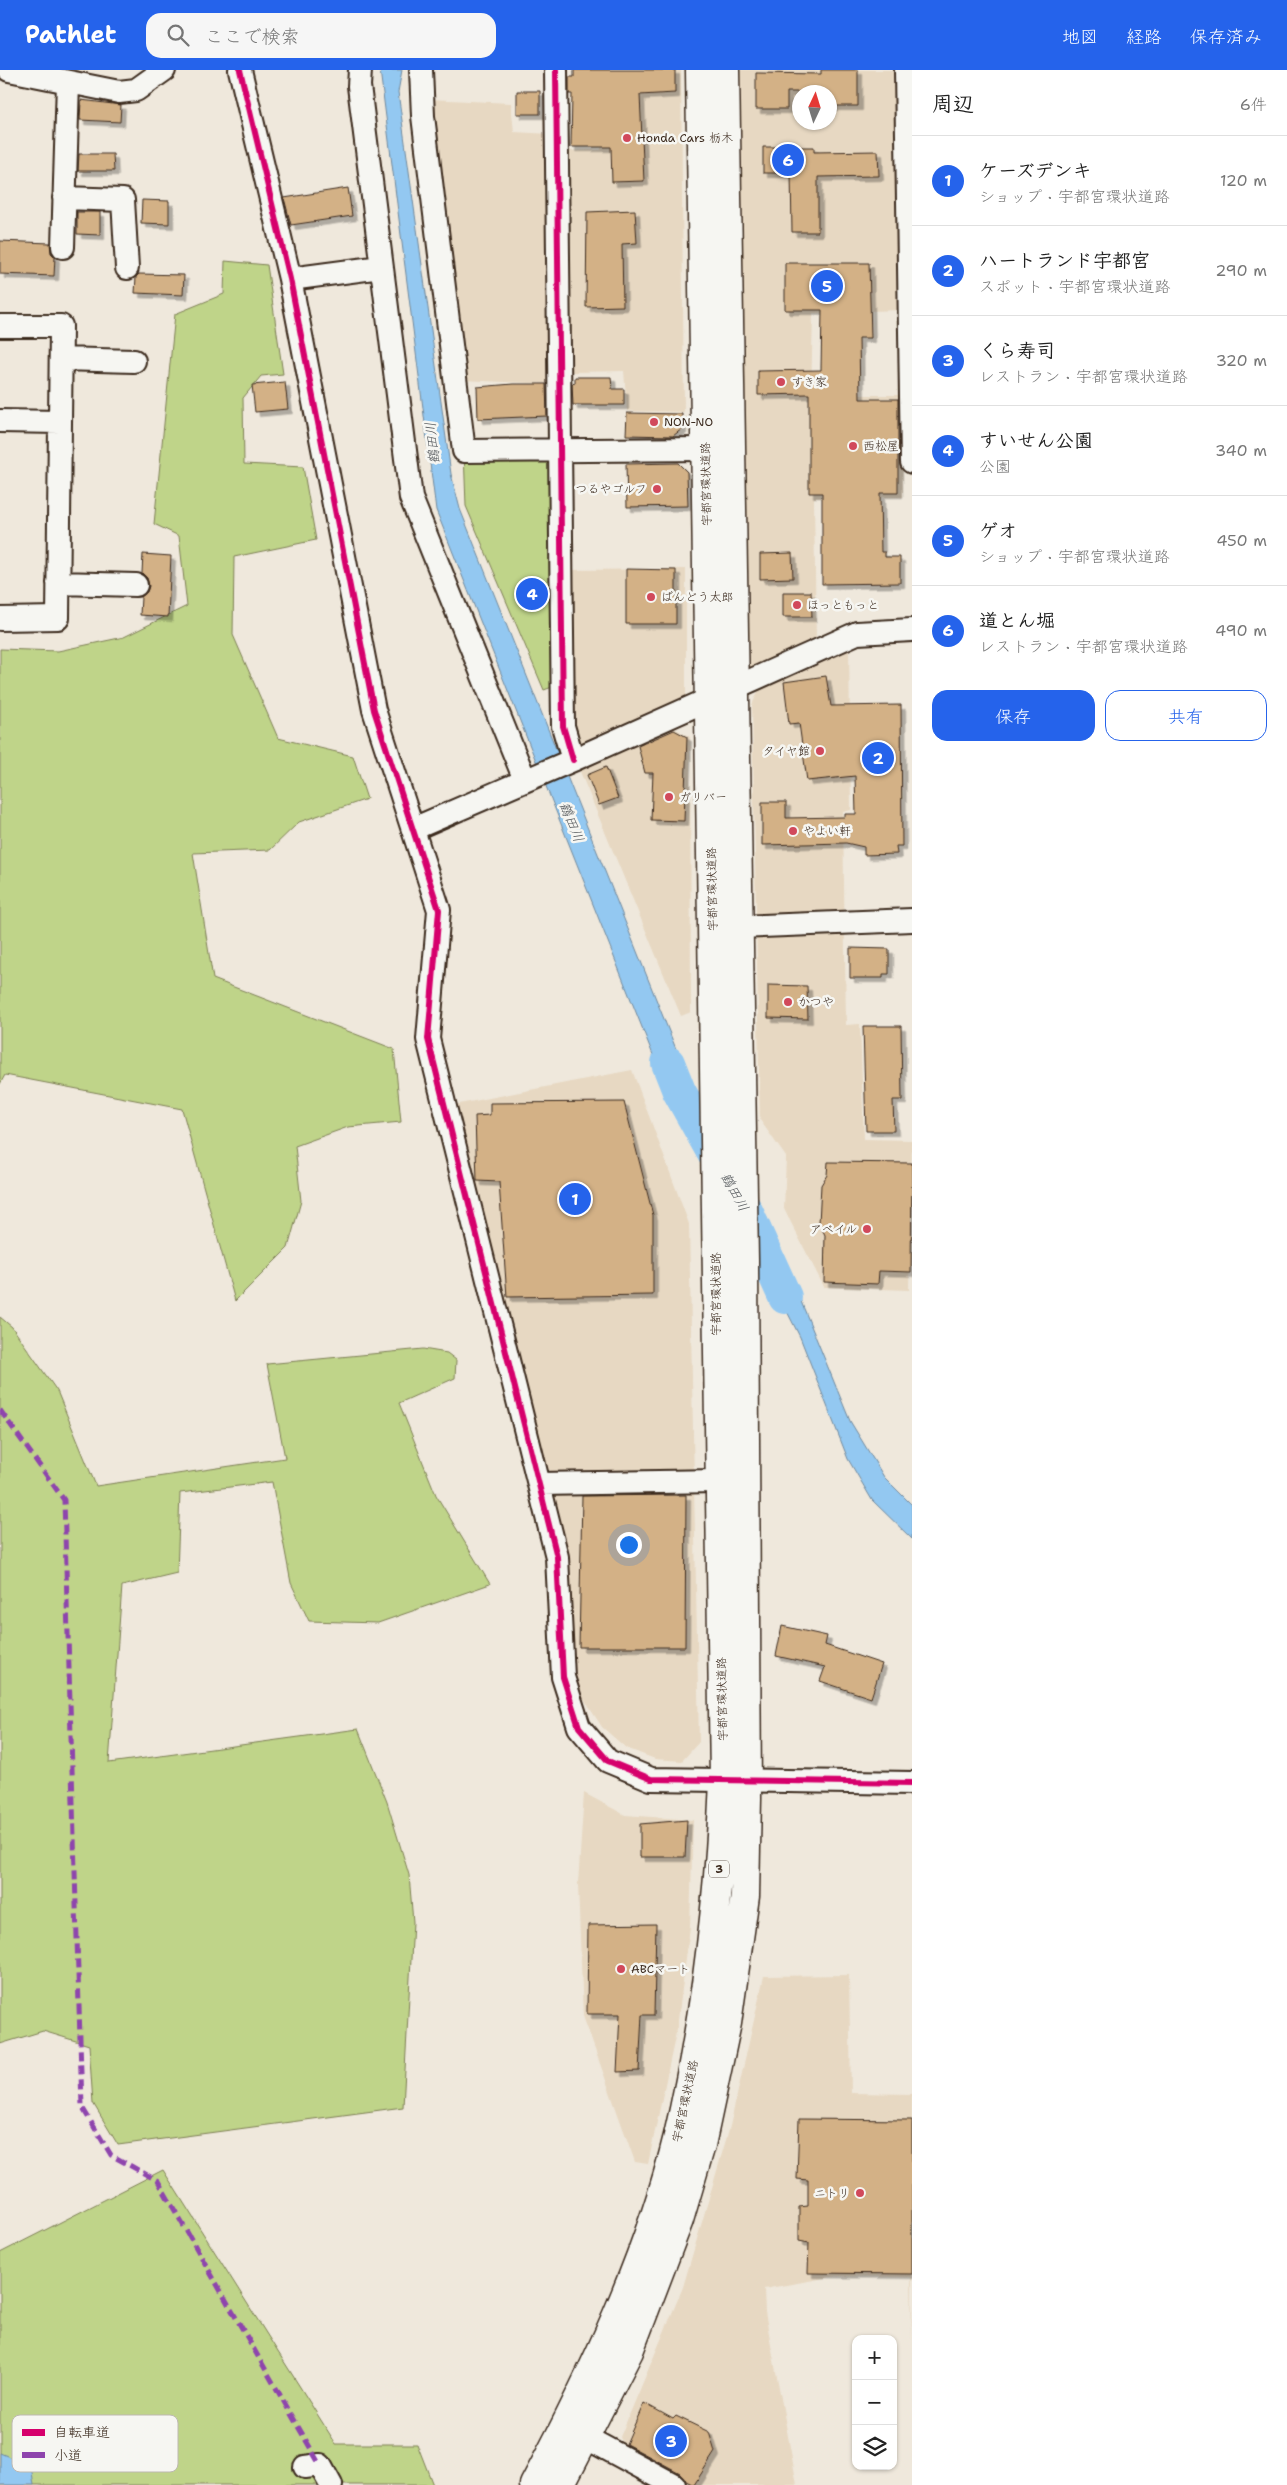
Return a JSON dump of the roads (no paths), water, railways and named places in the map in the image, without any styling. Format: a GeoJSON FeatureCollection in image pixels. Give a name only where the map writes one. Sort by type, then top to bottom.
{"type":"FeatureCollection","features":[{"type":"Feature","properties":{"kind":"main road","name":"宇都宮環状道路"},"geometry":{"type":"LineString","coordinates":[[560,2485],[629,2351],[679,2220],[701,2145],[727,2023],[745,1896],[735,1781],[718,1481],[715,1095],[700,70]]}},
{"type":"Feature","properties":{"kind":"main road","name":"宇都宮環状道路"},"geometry":{"type":"LineString","coordinates":[[534,2485],[606,2341],[654,2213],[677,2138],[703,2014],[721,1846],[735,1781],[744,1260],[725,70]]}},
{"type":"Feature","properties":{"kind":"street"},"geometry":{"type":"LineString","coordinates":[[9,70],[119,92],[136,90],[164,70]]}},
{"type":"Feature","properties":{"kind":"street"},"geometry":{"type":"LineString","coordinates":[[240,70],[290,279],[374,710],[439,910],[428,1039],[557,1557],[563,1677],[579,1727],[608,1761],[651,1779],[912,1783]]}},
{"type":"Feature","properties":{"kind":"street"},"geometry":{"type":"LineString","coordinates":[[360,70],[359,86],[411,498],[525,780]]}},
{"type":"Feature","properties":{"kind":"street"},"geometry":{"type":"LineString","coordinates":[[421,70],[423,116],[464,451],[706,449]]}},
{"type":"Feature","properties":{"kind":"street"},"geometry":{"type":"LineString","coordinates":[[556,70],[563,726],[573,760]]}},
{"type":"Feature","properties":{"kind":"street"},"geometry":{"type":"LineString","coordinates":[[906,70],[912,462]]}},
{"type":"Feature","properties":{"kind":"street"},"geometry":{"type":"LineString","coordinates":[[63,247],[68,82]]}},
{"type":"Feature","properties":{"kind":"street"},"geometry":{"type":"LineString","coordinates":[[64,198],[123,200],[127,268]]}},
{"type":"Feature","properties":{"kind":"street"},"geometry":{"type":"LineString","coordinates":[[290,279],[381,267]]}},
{"type":"Feature","properties":{"kind":"street"},"geometry":{"type":"LineString","coordinates":[[0,326],[61,326],[58,618],[0,620]]}},
{"type":"Feature","properties":{"kind":"street"},"geometry":{"type":"LineString","coordinates":[[61,359],[134,361]]}},
{"type":"Feature","properties":{"kind":"street"},"geometry":{"type":"LineString","coordinates":[[0,421],[60,422]]}},
{"type":"Feature","properties":{"kind":"street"},"geometry":{"type":"LineString","coordinates":[[58,583],[136,586]]}},
{"type":"Feature","properties":{"kind":"street"},"geometry":{"type":"LineString","coordinates":[[413,829],[573,760],[856,633],[912,630]]}},
{"type":"Feature","properties":{"kind":"street"},"geometry":{"type":"LineString","coordinates":[[740,927],[912,920]]}},
{"type":"Feature","properties":{"kind":"street"},"geometry":{"type":"LineString","coordinates":[[539,1484],[718,1481]]}},
{"type":"Feature","properties":{"kind":"street"},"geometry":{"type":"LineString","coordinates":[[585,2437],[674,2485]]}},
{"type":"Feature","properties":{"kind":"street"},"geometry":{"type":"LineString","coordinates":[[305,2467],[320,2465],[332,2485]]}},
{"type":"Feature","properties":{"kind":"water"},"geometry":{"type":"Polygon","coordinates":[[[380,70],[402,70],[398,92],[451,474],[460,509],[688,1079],[687,1120],[661,1075],[436,510],[380,70]]]}},
{"type":"Feature","properties":{"kind":"water"},"geometry":{"type":"Polygon","coordinates":[[[766,1216],[850,1421],[884,1477],[912,1505],[912,1539],[872,1500],[848,1459],[800,1337],[766,1270],[766,1216]]]}},
{"type":"Feature","properties":{"kind":"water"},"geometry":{"type":"Polygon","coordinates":[[[0,2453],[12,2458],[12,2472],[32,2472],[34,2485],[0,2485],[0,2453]]]}},
{"type":"Feature","properties":{"kind":"waterway","name":"鶴田川"},"geometry":{"type":"LineString","coordinates":[[668,1063],[679,1091],[746,1211],[785,1297]]}},
{"type":"Feature","properties":{"kind":"place","name":"Honda Cars 栃木"},"geometry":{"type":"Point","coordinates":[627,138]}},
{"type":"Feature","properties":{"kind":"place","name":"道とん堀"},"geometry":{"type":"Point","coordinates":[788,160]}},
{"type":"Feature","properties":{"kind":"place","name":"ゲオ"},"geometry":{"type":"Point","coordinates":[827,286]}},
{"type":"Feature","properties":{"kind":"place","name":"すき家"},"geometry":{"type":"Point","coordinates":[781,382]}},
{"type":"Feature","properties":{"kind":"place","name":"NON-NO"},"geometry":{"type":"Point","coordinates":[654,422]}},
{"type":"Feature","properties":{"kind":"place","name":"西松屋"},"geometry":{"type":"Point","coordinates":[853,446]}},
{"type":"Feature","properties":{"kind":"place","name":"つるやゴルフ"},"geometry":{"type":"Point","coordinates":[657,489]}},
{"type":"Feature","properties":{"kind":"place","name":"すいせん公園"},"geometry":{"type":"Point","coordinates":[532,594]}},
{"type":"Feature","properties":{"kind":"place","name":"ばんどう太郎"},"geometry":{"type":"Point","coordinates":[651,597]}},
{"type":"Feature","properties":{"kind":"place","name":"ほっともっと"},"geometry":{"type":"Point","coordinates":[797,605]}},
{"type":"Feature","properties":{"kind":"place","name":"タイヤ館"},"geometry":{"type":"Point","coordinates":[820,751]}},
{"type":"Feature","properties":{"kind":"place","name":"ハートランド宇都宮"},"geometry":{"type":"Point","coordinates":[878,758]}},
{"type":"Feature","properties":{"kind":"place","name":"ガリバー"},"geometry":{"type":"Point","coordinates":[669,797]}},
{"type":"Feature","properties":{"kind":"place","name":"やよい軒"},"geometry":{"type":"Point","coordinates":[793,831]}},
{"type":"Feature","properties":{"kind":"place","name":"かつや"},"geometry":{"type":"Point","coordinates":[788,1002]}},
{"type":"Feature","properties":{"kind":"place","name":"ケーズデンキ"},"geometry":{"type":"Point","coordinates":[575,1199]}},
{"type":"Feature","properties":{"kind":"place","name":"アベイル"},"geometry":{"type":"Point","coordinates":[867,1229]}},
{"type":"Feature","properties":{"kind":"place","name":"ABCマート"},"geometry":{"type":"Point","coordinates":[621,1969]}},
{"type":"Feature","properties":{"kind":"place","name":"ニトリ"},"geometry":{"type":"Point","coordinates":[860,2193]}},
{"type":"Feature","properties":{"kind":"place","name":"くら寿司"},"geometry":{"type":"Point","coordinates":[671,2441]}}]}
